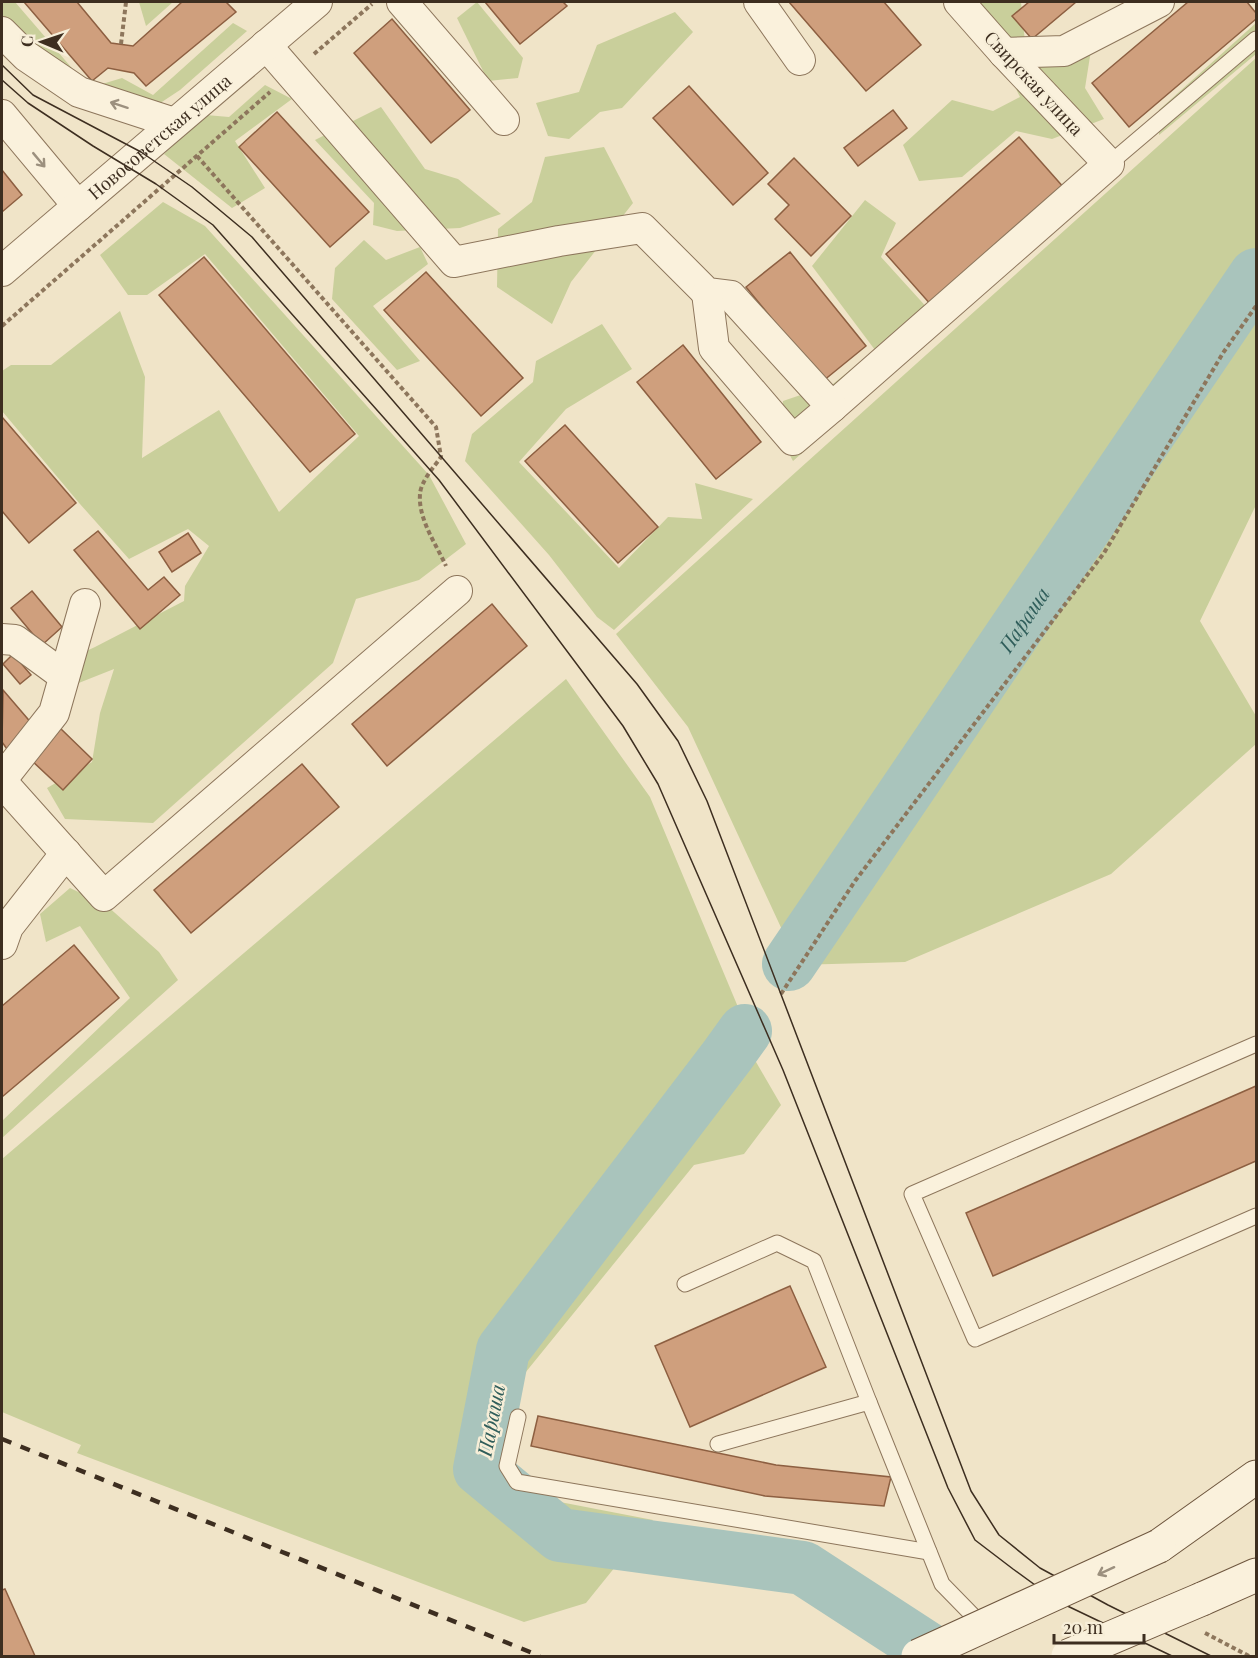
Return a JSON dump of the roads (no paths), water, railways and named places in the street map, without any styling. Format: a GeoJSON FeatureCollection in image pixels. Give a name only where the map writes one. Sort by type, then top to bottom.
{"type":"FeatureCollection","features":[{"type":"Feature","properties":{"kind":"main road"},"geometry":{"type":"LineString","coordinates":[[1159,1546],[1257,1477]]}},
{"type":"Feature","properties":{"kind":"main road"},"geometry":{"type":"LineString","coordinates":[[918,1656],[1257,1504]]}},
{"type":"Feature","properties":{"kind":"main road"},"geometry":{"type":"LineString","coordinates":[[1068,1656],[1257,1575]]}},
{"type":"Feature","properties":{"kind":"main road"},"geometry":{"type":"LineString","coordinates":[[1202,1599],[1257,1587]]}},
{"type":"Feature","properties":{"kind":"street","name":"Новосоветская улица"},"geometry":{"type":"LineString","coordinates":[[2,271],[317,2]]}},
{"type":"Feature","properties":{"kind":"street"},"geometry":{"type":"LineString","coordinates":[[402,2],[504,120]]}},
{"type":"Feature","properties":{"kind":"street"},"geometry":{"type":"LineString","coordinates":[[759,2],[800,60]]}},
{"type":"Feature","properties":{"kind":"street","name":"Свирская улица"},"geometry":{"type":"LineString","coordinates":[[959,2],[1109,164]]}},
{"type":"Feature","properties":{"kind":"street"},"geometry":{"type":"LineString","coordinates":[[1004,53],[1064,51],[1159,2]]}},
{"type":"Feature","properties":{"kind":"street"},"geometry":{"type":"LineString","coordinates":[[2,32],[26,56],[79,93],[174,123]]}},
{"type":"Feature","properties":{"kind":"street"},"geometry":{"type":"LineString","coordinates":[[266,45],[454,262],[642,228],[707,293],[714,348],[793,440],[1109,164]]}},
{"type":"Feature","properties":{"kind":"street"},"geometry":{"type":"LineString","coordinates":[[2,116],[78,206]]}},
{"type":"Feature","properties":{"kind":"street"},"geometry":{"type":"LineString","coordinates":[[707,293],[731,296],[832,407]]}},
{"type":"Feature","properties":{"kind":"street"},"geometry":{"type":"LineString","coordinates":[[85,604],[54,713],[2,780],[104,896],[457,591]]}},
{"type":"Feature","properties":{"kind":"street"},"geometry":{"type":"LineString","coordinates":[[2,639],[15,640],[64,676]]}},
{"type":"Feature","properties":{"kind":"street"},"geometry":{"type":"LineString","coordinates":[[2,944],[8,927],[66,853]]}},
{"type":"Feature","properties":{"kind":"lane"},"geometry":{"type":"LineString","coordinates":[[1109,164],[1257,39]]}},
{"type":"Feature","properties":{"kind":"lane"},"geometry":{"type":"LineString","coordinates":[[1257,1044],[912,1194],[975,1339],[1257,1216]]}},
{"type":"Feature","properties":{"kind":"lane"},"geometry":{"type":"LineString","coordinates":[[685,1284],[777,1243],[814,1261],[942,1584],[984,1627]]}},
{"type":"Feature","properties":{"kind":"lane"},"geometry":{"type":"LineString","coordinates":[[718,1444],[869,1402]]}},
{"type":"Feature","properties":{"kind":"lane"},"geometry":{"type":"LineString","coordinates":[[518,1417],[507,1466],[517,1482],[929,1552]]}},
{"type":"Feature","properties":{"kind":"waterway","name":"Параша"},"geometry":{"type":"LineString","coordinates":[[789,964],[1256,275]]}},
{"type":"Feature","properties":{"kind":"waterway","name":"Параша"},"geometry":{"type":"LineString","coordinates":[[745,1031],[503,1350],[480,1469],[560,1535],[803,1568],[926,1648]]}},
{"type":"Feature","properties":{"kind":"tram line"},"geometry":{"type":"LineString","coordinates":[[2,65],[33,95],[141,152],[192,187],[252,237],[637,684],[678,741],[707,801],[971,1491],[999,1535],[1040,1568],[1211,1656]]}},
{"type":"Feature","properties":{"kind":"tram line"},"geometry":{"type":"LineString","coordinates":[[2,80],[28,103],[156,184],[213,225],[439,480],[623,726],[658,784],[783,1070],[948,1488],[975,1540],[1057,1601],[1172,1656]]}},
{"type":"Feature","properties":{"kind":"railway"},"geometry":{"type":"LineString","coordinates":[[2,1439],[540,1656]]}}]}
